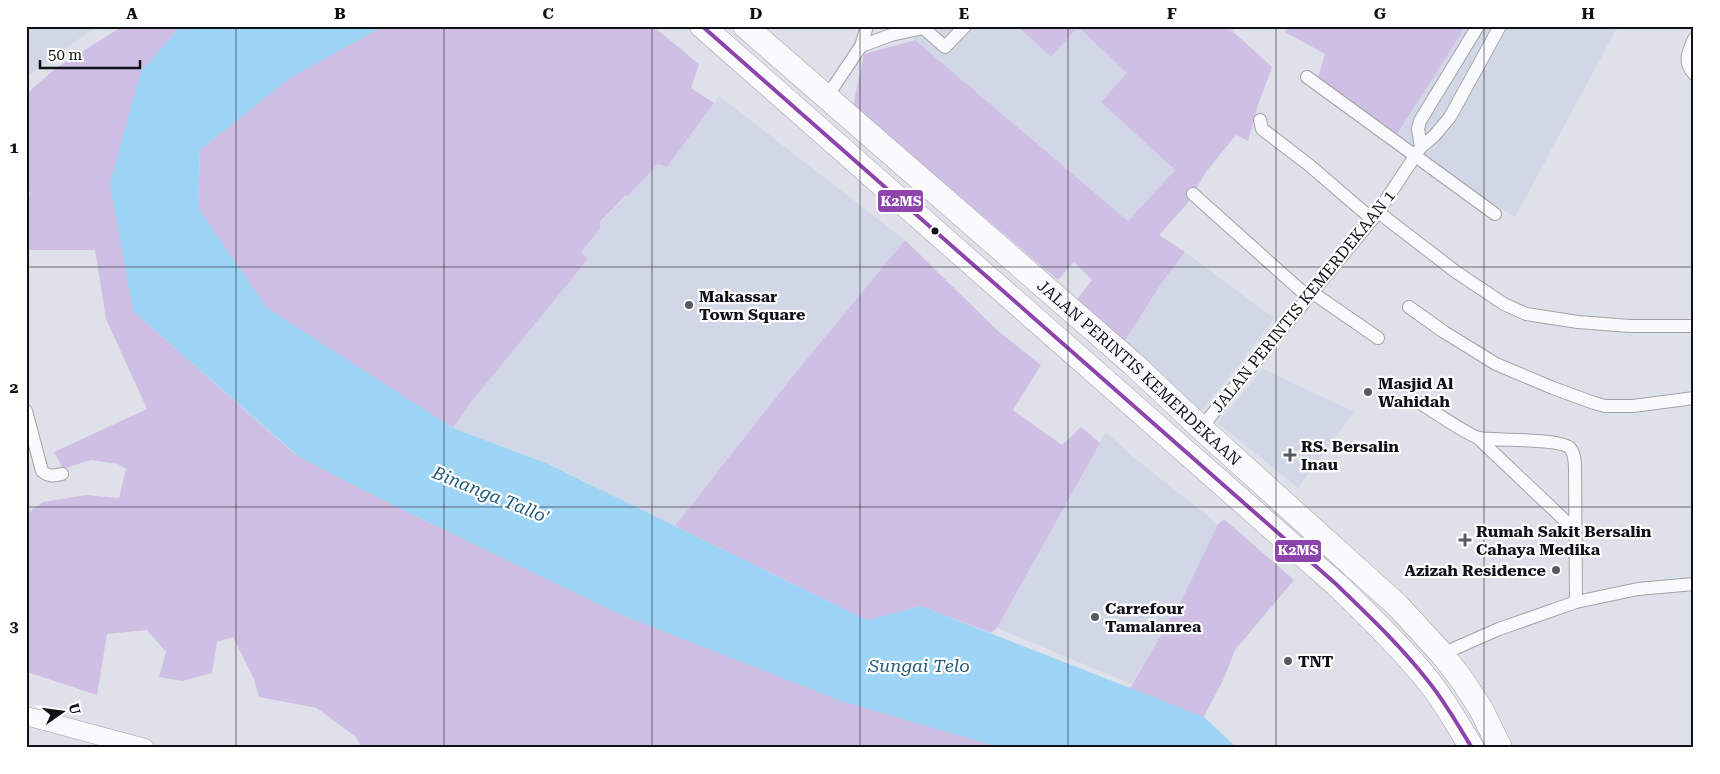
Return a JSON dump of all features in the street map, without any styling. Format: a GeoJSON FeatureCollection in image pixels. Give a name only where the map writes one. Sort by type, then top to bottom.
{"type":"FeatureCollection","features":[{"type":"Feature","properties":{"kind":"highway","name":"JALAN PERINTIS KEMERDEKAAN"},"geometry":{"type":"LineString","coordinates":[[702,26],[828,139],[1035,318],[1110,387],[1336,584],[1422,672],[1472,748]]}},
{"type":"Feature","properties":{"kind":"highway","name":"JALAN PERINTIS KEMERDEKAAN"},"geometry":{"type":"LineString","coordinates":[[745,26],[1125,356],[1201,428],[1398,606],[1442,654],[1481,709],[1500,748]]}},
{"type":"Feature","properties":{"kind":"highway"},"geometry":{"type":"LineString","coordinates":[[1284,538],[1302,518]]}},
{"type":"Feature","properties":{"kind":"main road"},"geometry":{"type":"LineString","coordinates":[[26,716],[145,748]]}},
{"type":"Feature","properties":{"kind":"street"},"geometry":{"type":"LineString","coordinates":[[826,98],[861,46],[867,26]]}},
{"type":"Feature","properties":{"kind":"street"},"geometry":{"type":"LineString","coordinates":[[861,46],[891,35],[922,27],[945,47],[965,26]]}},
{"type":"Feature","properties":{"kind":"street"},"geometry":{"type":"LineString","coordinates":[[1418,151],[1420,121],[1478,26]]}},
{"type":"Feature","properties":{"kind":"street","name":"JALAN PERINTIS KEMERDEKAAN 1"},"geometry":{"type":"LineString","coordinates":[[1201,428],[1375,216],[1418,151],[1450,117],[1500,26]]}},
{"type":"Feature","properties":{"kind":"street"},"geometry":{"type":"LineString","coordinates":[[1694,39],[1687,56],[1689,68],[1694,74]]}},
{"type":"Feature","properties":{"kind":"street"},"geometry":{"type":"LineString","coordinates":[[1306,77],[1418,151],[1495,214]]}},
{"type":"Feature","properties":{"kind":"street"},"geometry":{"type":"LineString","coordinates":[[1260,120],[1262,129],[1375,216],[1504,304],[1526,314],[1578,322],[1630,326],[1694,326]]}},
{"type":"Feature","properties":{"kind":"street"},"geometry":{"type":"LineString","coordinates":[[1193,194],[1310,295],[1378,338]]}},
{"type":"Feature","properties":{"kind":"street"},"geometry":{"type":"LineString","coordinates":[[1409,307],[1444,332],[1496,364],[1594,403],[1605,406],[1632,406],[1694,398]]}},
{"type":"Feature","properties":{"kind":"street"},"geometry":{"type":"LineString","coordinates":[[1420,403],[1478,438],[1575,530]]}},
{"type":"Feature","properties":{"kind":"street"},"geometry":{"type":"LineString","coordinates":[[26,411],[42,471],[46,475],[51,476],[62,474]]}},
{"type":"Feature","properties":{"kind":"street"},"geometry":{"type":"LineString","coordinates":[[1478,438],[1534,441],[1568,446],[1573,454],[1576,470],[1576,602]]}},
{"type":"Feature","properties":{"kind":"street"},"geometry":{"type":"LineString","coordinates":[[1442,654],[1499,629],[1576,602],[1638,589],[1694,584]]}},
{"type":"Feature","properties":{"kind":"shaded area"},"geometry":{"type":"Polygon","coordinates":[[[26,26],[114,26],[90,31],[26,77],[26,26]]]}},
{"type":"Feature","properties":{"kind":"shaded area"},"geometry":{"type":"Polygon","coordinates":[[[123,26],[179,28],[141,72],[133,311],[296,455],[395,506],[617,613],[836,699],[1003,748],[362,748],[356,737],[317,708],[259,697],[254,679],[233,637],[217,642],[212,673],[182,681],[159,677],[166,652],[147,630],[107,634],[97,695],[27,672],[27,513],[43,502],[86,495],[119,498],[126,469],[118,464],[91,460],[63,469],[54,452],[147,409],[106,319],[95,250],[26,250],[26,225],[30,192],[26,191],[26,94],[56,68],[123,26]]]}},
{"type":"Feature","properties":{"kind":"shaded area"},"geometry":{"type":"Polygon","coordinates":[[[384,26],[653,26],[699,64],[691,88],[714,103],[667,167],[658,164],[600,222],[600,229],[581,252],[588,259],[472,401],[453,428],[267,308],[198,208],[200,150],[290,78],[384,26]]]}},
{"type":"Feature","properties":{"kind":"shaded area"},"geometry":{"type":"Polygon","coordinates":[[[899,26],[1017,26],[1051,57],[1078,27],[1128,73],[1102,102],[1175,170],[1128,221],[899,26]]]}},
{"type":"Feature","properties":{"kind":"shaded area"},"geometry":{"type":"Polygon","coordinates":[[[1017,26],[1227,26],[1272,67],[1258,105],[1248,141],[1236,135],[1206,172],[1187,204],[1159,235],[1185,252],[1161,284],[1124,342],[1075,302],[1092,280],[1074,262],[1058,280],[853,106],[864,54],[915,40],[1128,221],[1175,170],[1101,102],[1127,73],[1078,27],[1051,57],[1017,26]]]}},
{"type":"Feature","properties":{"kind":"shaded area"},"geometry":{"type":"Polygon","coordinates":[[[1287,26],[1466,26],[1392,142],[1315,87],[1325,54],[1285,32],[1287,26]]]}},
{"type":"Feature","properties":{"kind":"shaded area"},"geometry":{"type":"Polygon","coordinates":[[[1466,26],[1618,26],[1515,217],[1392,142],[1466,26]]]}},
{"type":"Feature","properties":{"kind":"shaded area"},"geometry":{"type":"Polygon","coordinates":[[[719,96],[905,240],[788,382],[675,526],[546,463],[453,428],[484,386],[588,259],[581,252],[600,229],[600,223],[658,164],[667,167],[719,96]]]}},
{"type":"Feature","properties":{"kind":"shaded area"},"geometry":{"type":"Polygon","coordinates":[[[905,240],[998,331],[1041,365],[1013,410],[1062,445],[1081,427],[1100,443],[997,628],[991,633],[921,606],[867,620],[675,526],[788,382],[905,240]]]}},
{"type":"Feature","properties":{"kind":"shaded area"},"geometry":{"type":"Polygon","coordinates":[[[1185,252],[1274,318],[1239,365],[1200,412],[1124,342],[1161,284],[1185,252]]]}},
{"type":"Feature","properties":{"kind":"shaded area","name":"RS. Bersalin Inau"},"geometry":{"type":"Polygon","coordinates":[[[1263,369],[1354,412],[1298,488],[1218,423],[1263,369]]]}},
{"type":"Feature","properties":{"kind":"shaded area"},"geometry":{"type":"Polygon","coordinates":[[[1106,432],[1133,457],[1218,524],[1185,593],[1131,684],[997,628],[1106,432]]]}},
{"type":"Feature","properties":{"kind":"shaded area"},"geometry":{"type":"Polygon","coordinates":[[[1224,519],[1294,580],[1235,650],[1225,676],[1204,717],[1130,688],[1185,593],[1218,524],[1224,519]]]}},
{"type":"Feature","properties":{"kind":"water","name":"Sungai Telo"},"geometry":{"type":"Polygon","coordinates":[[[181,26],[384,26],[290,78],[200,150],[198,208],[267,308],[453,428],[546,463],[867,620],[921,606],[1204,717],[1237,748],[1002,748],[841,701],[617,613],[395,506],[299,457],[133,311],[110,183],[141,71],[181,26]]]}},
{"type":"Feature","properties":{"kind":"transit line","name":"K2MS"},"geometry":{"type":"LineString","coordinates":[[702,26],[1336,584],[1384,631],[1418,668],[1440,697],[1472,748]]}},
{"type":"Feature","properties":{"kind":"place","name":"Makassar Town Square"},"geometry":{"type":"Point","coordinates":[689,305]}},
{"type":"Feature","properties":{"kind":"place","name":"Masjid Al Wahidah"},"geometry":{"type":"Point","coordinates":[1368,392]}},
{"type":"Feature","properties":{"kind":"place","name":"RS. Bersalin Inau"},"geometry":{"type":"Point","coordinates":[1290,455]}},
{"type":"Feature","properties":{"kind":"place","name":"Rumah Sakit Bersalin Cahaya Medika"},"geometry":{"type":"Point","coordinates":[1465,540]}},
{"type":"Feature","properties":{"kind":"place","name":"Azizah Residence"},"geometry":{"type":"Point","coordinates":[1556,570]}},
{"type":"Feature","properties":{"kind":"place","name":"Carrefour Tamalanrea"},"geometry":{"type":"Point","coordinates":[1095,617]}},
{"type":"Feature","properties":{"kind":"place","name":"TNT"},"geometry":{"type":"Point","coordinates":[1288,661]}},
{"type":"Feature","properties":{"kind":"water label","name":"Binanga Tallo'"},"geometry":{"type":"Point","coordinates":[491,495]}}]}
